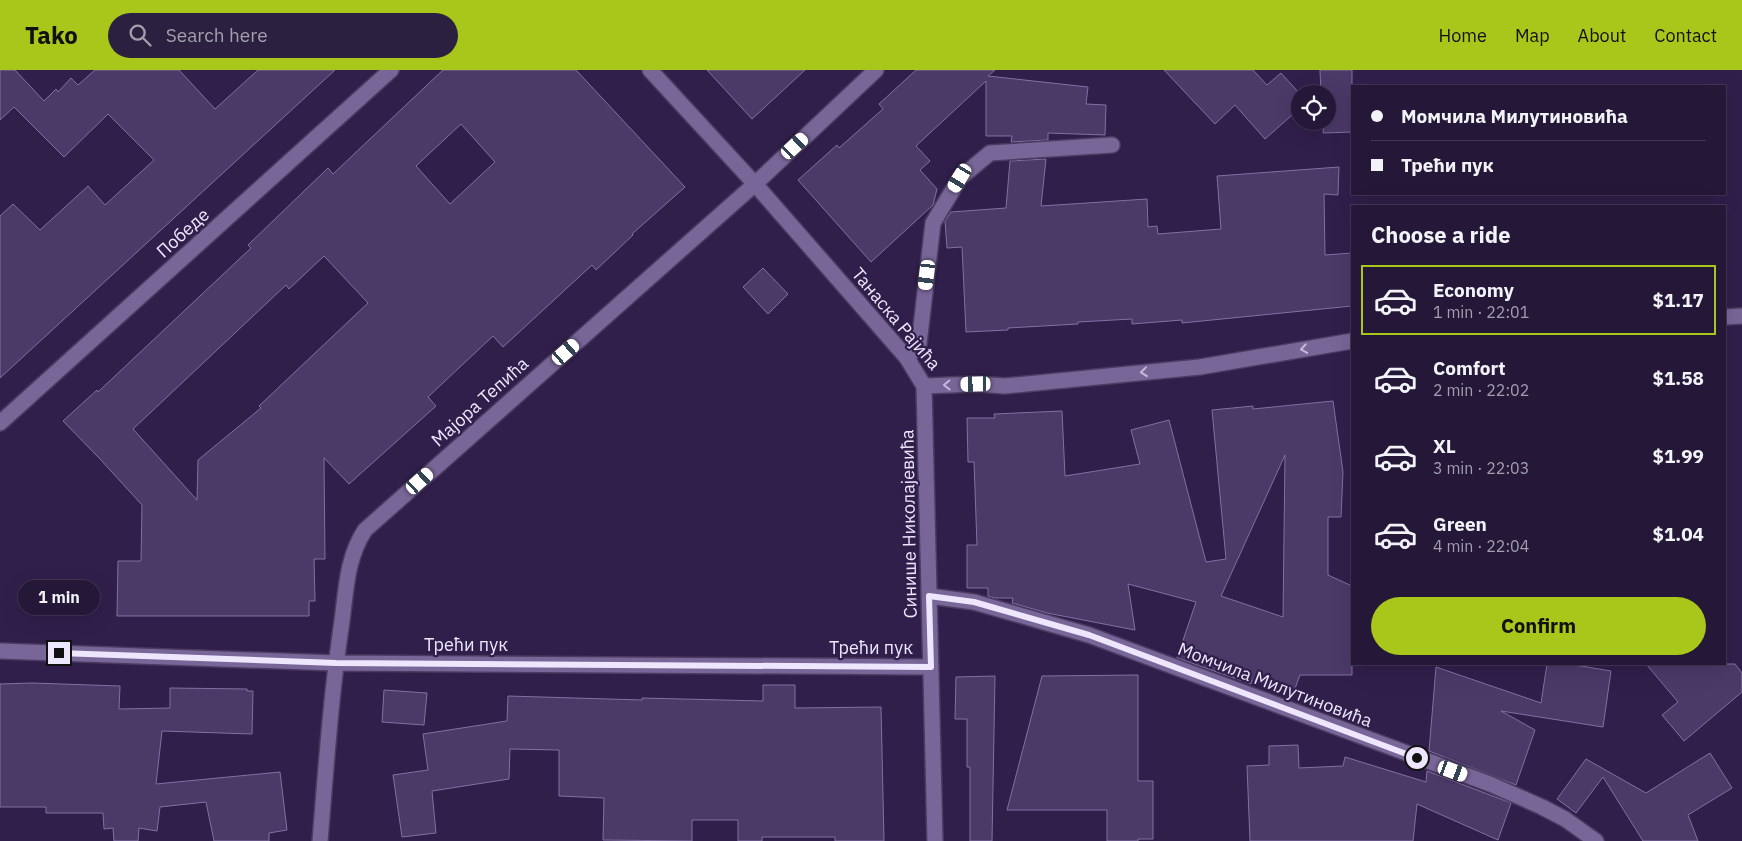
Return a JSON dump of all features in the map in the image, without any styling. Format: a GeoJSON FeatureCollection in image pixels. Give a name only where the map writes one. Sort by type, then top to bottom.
{"type":"FeatureCollection","features":[{"type":"Feature","properties":{"kind":"street","name":"Победе"},"geometry":{"type":"LineString","coordinates":[[0,423],[391,70]]}},
{"type":"Feature","properties":{"kind":"street","name":"Танаска Рајића"},"geometry":{"type":"LineString","coordinates":[[650,70],[755,184],[907,358],[924,386],[976,384],[1005,386],[1200,367],[1351,341]]}},
{"type":"Feature","properties":{"kind":"street","name":"Мајора Тепића"},"geometry":{"type":"LineString","coordinates":[[320,841],[336,663],[351,558],[356,544],[365,530],[755,184],[876,70]]}},
{"type":"Feature","properties":{"kind":"street"},"geometry":{"type":"LineString","coordinates":[[907,358],[920,344],[933,223],[960,178],[990,154],[1112,146]]}},
{"type":"Feature","properties":{"kind":"street"},"geometry":{"type":"LineString","coordinates":[[1726,317],[1742,316]]}},
{"type":"Feature","properties":{"kind":"street","name":"Синише Николајевића"},"geometry":{"type":"LineString","coordinates":[[924,386],[935,841]]}},
{"type":"Feature","properties":{"kind":"street","name":"Момчила Милутиновића"},"geometry":{"type":"LineString","coordinates":[[929,596],[974,602],[1089,635],[1490,784],[1542,807],[1596,841]]}},
{"type":"Feature","properties":{"kind":"street","name":"Трећи пук"},"geometry":{"type":"LineString","coordinates":[[0,651],[336,663],[931,667]]}},
{"type":"Feature","properties":{"kind":"building"},"geometry":{"type":"Polygon","coordinates":[[[0,70],[15,70],[44,101],[56,89],[58,92],[71,78],[78,85],[95,70],[179,70],[215,109],[258,70],[335,70],[0,378],[0,216],[13,204],[40,230],[88,186],[105,205],[154,160],[108,114],[64,157],[14,107],[0,120],[0,70]]]}},
{"type":"Feature","properties":{"kind":"building"},"geometry":{"type":"Polygon","coordinates":[[[443,70],[576,70],[685,187],[632,234],[596,270],[592,265],[503,347],[493,336],[428,397],[436,406],[349,484],[324,458],[325,559],[314,559],[315,601],[309,601],[309,616],[117,616],[118,561],[141,561],[142,505],[63,421],[97,390],[98,392],[251,248],[248,245],[328,168],[333,174],[443,70]],[[461,124],[416,166],[450,204],[495,162],[461,124]],[[324,256],[289,289],[286,285],[133,429],[197,500],[198,460],[261,408],[259,406],[368,303],[324,256]]]}},
{"type":"Feature","properties":{"kind":"building"},"geometry":{"type":"Polygon","coordinates":[[[707,70],[805,70],[752,119],[707,70]]]}},
{"type":"Feature","properties":{"kind":"building"},"geometry":{"type":"Polygon","coordinates":[[[916,70],[995,70],[988,76],[1088,87],[1086,104],[1106,105],[1105,135],[1048,133],[1048,140],[1011,142],[1012,136],[986,136],[986,81],[916,146],[930,161],[920,170],[937,189],[933,205],[871,262],[798,180],[837,145],[839,148],[883,109],[879,104],[916,70]]]}},
{"type":"Feature","properties":{"kind":"building"},"geometry":{"type":"Polygon","coordinates":[[[1164,70],[1253,70],[1267,85],[1281,73],[1292,85],[1291,116],[1265,139],[1235,105],[1215,124],[1164,70]]]}},
{"type":"Feature","properties":{"kind":"building"},"geometry":{"type":"Polygon","coordinates":[[[1320,70],[1352,70],[1351,132],[1323,133],[1323,130],[1336,130],[1336,85],[1321,85],[1320,70]]]}},
{"type":"Feature","properties":{"kind":"building"},"geometry":{"type":"Polygon","coordinates":[[[1046,159],[1041,206],[1147,199],[1148,227],[1157,226],[1158,234],[1221,229],[1217,176],[1339,167],[1338,195],[1324,194],[1325,255],[1351,253],[1351,306],[1182,323],[1182,320],[1132,324],[1132,319],[966,332],[962,247],[947,248],[945,221],[951,212],[1006,208],[1010,161],[1046,159]]]}},
{"type":"Feature","properties":{"kind":"building"},"geometry":{"type":"Polygon","coordinates":[[[763,268],[788,294],[768,314],[743,287],[763,268]]]}},
{"type":"Feature","properties":{"kind":"building"},"geometry":{"type":"Polygon","coordinates":[[[1333,401],[1343,472],[1341,517],[1328,517],[1328,575],[1351,586],[1352,675],[1300,675],[1293,694],[1252,680],[1251,684],[1177,658],[1196,602],[1128,584],[1135,630],[1047,613],[1012,603],[1013,598],[988,596],[988,588],[967,588],[967,545],[977,545],[974,462],[968,462],[967,418],[995,418],[994,414],[1062,411],[1065,476],[1140,464],[1131,430],[1169,420],[1206,562],[1226,559],[1212,410],[1253,406],[1253,409],[1333,401]],[[1285,455],[1221,596],[1283,617],[1285,455]]]}},
{"type":"Feature","properties":{"kind":"building"},"geometry":{"type":"Polygon","coordinates":[[[1735,664],[1742,673],[1742,692],[1684,741],[1662,715],[1678,702],[1647,665],[1735,664]]]}},
{"type":"Feature","properties":{"kind":"building"},"geometry":{"type":"Polygon","coordinates":[[[1547,665],[1575,665],[1611,671],[1603,727],[1501,711],[1535,730],[1516,785],[1429,751],[1436,667],[1541,703],[1547,665]]]}},
{"type":"Feature","properties":{"kind":"building"},"geometry":{"type":"Polygon","coordinates":[[[1138,675],[1138,781],[1153,781],[1153,839],[1107,841],[1107,810],[1007,810],[1042,676],[1138,675]]]}},
{"type":"Feature","properties":{"kind":"building"},"geometry":{"type":"Polygon","coordinates":[[[995,676],[992,841],[970,841],[970,767],[967,767],[967,719],[955,719],[956,677],[995,676]]]}},
{"type":"Feature","properties":{"kind":"building"},"geometry":{"type":"Polygon","coordinates":[[[32,683],[120,686],[119,709],[170,708],[170,688],[247,689],[247,691],[253,691],[252,734],[162,731],[156,784],[280,772],[287,830],[269,833],[269,841],[214,841],[206,802],[160,807],[157,831],[139,828],[138,841],[114,841],[113,828],[104,829],[103,813],[46,813],[46,807],[0,807],[0,684],[32,683]]]}},
{"type":"Feature","properties":{"kind":"building"},"geometry":{"type":"Polygon","coordinates":[[[763,685],[795,685],[795,708],[881,707],[884,841],[835,841],[835,837],[762,837],[762,841],[738,841],[738,820],[692,820],[692,841],[603,840],[604,798],[559,796],[559,750],[510,749],[509,779],[432,791],[436,833],[402,837],[393,775],[428,770],[423,734],[507,721],[508,696],[763,701],[763,685]]]}},
{"type":"Feature","properties":{"kind":"building"},"geometry":{"type":"Polygon","coordinates":[[[384,690],[427,693],[424,725],[382,722],[384,690]]]}},
{"type":"Feature","properties":{"kind":"building"},"geometry":{"type":"Polygon","coordinates":[[[1298,745],[1299,768],[1343,766],[1345,757],[1426,782],[1427,771],[1511,803],[1498,840],[1417,804],[1413,841],[1250,841],[1247,766],[1269,765],[1269,746],[1298,745]]]}},
{"type":"Feature","properties":{"kind":"building"},"geometry":{"type":"Polygon","coordinates":[[[1710,753],[1732,788],[1688,815],[1698,841],[1643,841],[1603,777],[1576,813],[1557,799],[1586,759],[1646,793],[1710,753]]]}},
{"type":"Feature","properties":{"kind":"route"},"geometry":{"type":"LineString","coordinates":[[59,653],[336,663],[931,667],[929,596],[974,602],[1089,635],[1417,758]]}}]}
